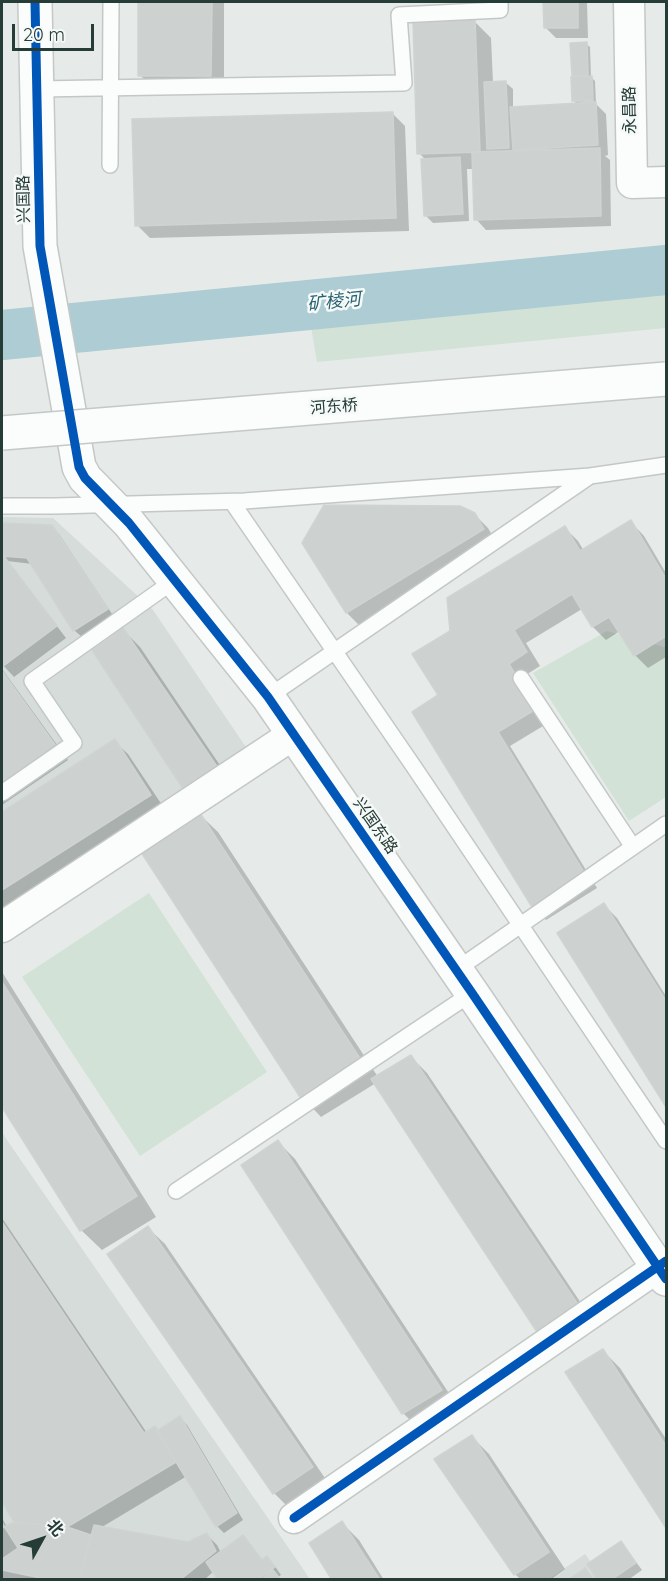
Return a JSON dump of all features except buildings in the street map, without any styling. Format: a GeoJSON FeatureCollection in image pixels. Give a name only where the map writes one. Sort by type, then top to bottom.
{"type":"FeatureCollection","features":[{"type":"Feature","properties":{"kind":"main road","name":"兴国路"},"geometry":{"type":"LineString","coordinates":[[35,2],[40,246],[66,394]]}},
{"type":"Feature","properties":{"kind":"main road","name":"河东桥"},"geometry":{"type":"LineString","coordinates":[[2,433],[666,379]]}},
{"type":"Feature","properties":{"kind":"main road","name":"兴国东路"},"geometry":{"type":"LineString","coordinates":[[66,394],[79,467],[85,478],[129,523],[268,697],[662,1273]]}},
{"type":"Feature","properties":{"kind":"street","name":"永昌路"},"geometry":{"type":"LineString","coordinates":[[629,2],[632,183],[666,182]]}},
{"type":"Feature","properties":{"kind":"street"},"geometry":{"type":"LineString","coordinates":[[2,927],[294,734]]}},
{"type":"Feature","properties":{"kind":"street"},"geometry":{"type":"LineString","coordinates":[[294,1518],[662,1273]]}},
{"type":"Feature","properties":{"kind":"lane"},"geometry":{"type":"LineString","coordinates":[[110,165],[111,2]]}},
{"type":"Feature","properties":{"kind":"lane"},"geometry":{"type":"LineString","coordinates":[[37,89],[404,83],[399,15],[500,10],[500,2]]}},
{"type":"Feature","properties":{"kind":"lane"},"geometry":{"type":"LineString","coordinates":[[2,506],[232,502],[590,476],[666,465]]}},
{"type":"Feature","properties":{"kind":"lane"},"geometry":{"type":"LineString","coordinates":[[268,697],[590,476]]}},
{"type":"Feature","properties":{"kind":"lane"},"geometry":{"type":"LineString","coordinates":[[232,502],[666,1141]]}},
{"type":"Feature","properties":{"kind":"lane"},"geometry":{"type":"LineString","coordinates":[[2,793],[74,743],[32,681],[175,580]]}},
{"type":"Feature","properties":{"kind":"lane"},"geometry":{"type":"LineString","coordinates":[[521,678],[633,847]]}},
{"type":"Feature","properties":{"kind":"lane"},"geometry":{"type":"LineString","coordinates":[[176,1191],[464,981],[520,925],[666,824]]}},
{"type":"Feature","properties":{"kind":"shaded area"},"geometry":{"type":"Polygon","coordinates":[[[2,517],[53,518],[153,610],[254,759],[2,922],[2,517]]]}},
{"type":"Feature","properties":{"kind":"shaded area"},"geometry":{"type":"Polygon","coordinates":[[[2,1132],[9,1143],[310,1579],[2,1579],[2,1132]]]}},
{"type":"Feature","properties":{"kind":"shaded area"},"geometry":{"type":"Polygon","coordinates":[[[585,1554],[603,1579],[548,1580],[585,1554]]]}},
{"type":"Feature","properties":{"kind":"green space"},"geometry":{"type":"Polygon","coordinates":[[[666,292],[666,328],[317,362],[311,327],[666,292]]]}},
{"type":"Feature","properties":{"kind":"green space"},"geometry":{"type":"Polygon","coordinates":[[[607,631],[666,646],[666,797],[629,821],[533,673],[607,631]]]}},
{"type":"Feature","properties":{"kind":"green space"},"geometry":{"type":"Polygon","coordinates":[[[149,893],[267,1072],[140,1156],[22,977],[149,893]]]}},
{"type":"Feature","properties":{"kind":"waterway","name":"矿棱河"},"geometry":{"type":"LineString","coordinates":[[2,335],[666,270]]}},
{"type":"Feature","properties":{"kind":"cycle path"},"geometry":{"type":"LineString","coordinates":[[35,2],[40,246],[79,467],[85,478],[129,523],[268,697],[666,1279]]}},
{"type":"Feature","properties":{"kind":"cycle path"},"geometry":{"type":"LineString","coordinates":[[294,1518],[666,1261]]}}]}
